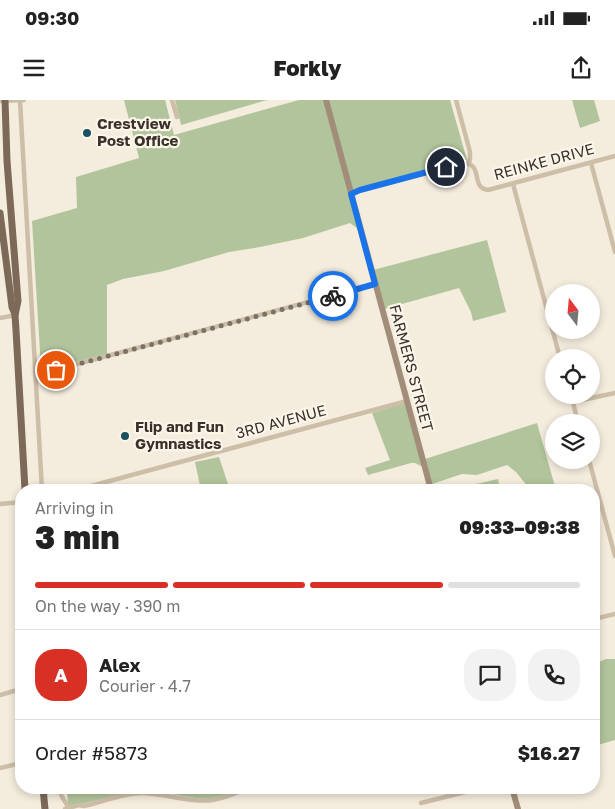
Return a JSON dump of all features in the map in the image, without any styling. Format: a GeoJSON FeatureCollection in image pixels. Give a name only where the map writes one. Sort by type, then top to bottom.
{"type":"FeatureCollection","features":[{"type":"Feature","properties":{"kind":"main road"},"geometry":{"type":"LineString","coordinates":[[5,100],[4,161],[18,301],[15,315],[25,484]]}},
{"type":"Feature","properties":{"kind":"main road"},"geometry":{"type":"LineString","coordinates":[[0,213],[12,307],[15,315]]}},
{"type":"Feature","properties":{"kind":"main road"},"geometry":{"type":"LineString","coordinates":[[44,794],[45,809]]}},
{"type":"Feature","properties":{"kind":"street"},"geometry":{"type":"LineString","coordinates":[[0,101],[22,100],[42,484]]}},
{"type":"Feature","properties":{"kind":"street"},"geometry":{"type":"LineString","coordinates":[[172,100],[177,117]]}},
{"type":"Feature","properties":{"kind":"street","name":"FARMERS STREET"},"geometry":{"type":"LineString","coordinates":[[326,100],[429,484]]}},
{"type":"Feature","properties":{"kind":"street"},"geometry":{"type":"LineString","coordinates":[[351,194],[463,162],[469,163],[470,152],[456,100]]}},
{"type":"Feature","properties":{"kind":"street","name":"REINKE DRIVE"},"geometry":{"type":"LineString","coordinates":[[469,163],[474,168],[479,185],[484,190],[488,190],[615,156]]}},
{"type":"Feature","properties":{"kind":"street"},"geometry":{"type":"LineString","coordinates":[[591,163],[615,252]]}},
{"type":"Feature","properties":{"kind":"street"},"geometry":{"type":"LineString","coordinates":[[513,184],[558,349]]}},
{"type":"Feature","properties":{"kind":"street"},"geometry":{"type":"LineString","coordinates":[[36,371],[56,370],[375,284]]}},
{"type":"Feature","properties":{"kind":"street"},"geometry":{"type":"LineString","coordinates":[[0,318],[15,315]]}},
{"type":"Feature","properties":{"kind":"street"},"geometry":{"type":"LineString","coordinates":[[600,396],[615,393]]}},
{"type":"Feature","properties":{"kind":"street","name":"3RD AVENUE"},"geometry":{"type":"LineString","coordinates":[[98,484],[407,400]]}},
{"type":"Feature","properties":{"kind":"street"},"geometry":{"type":"LineString","coordinates":[[591,469],[596,484]]}},
{"type":"Feature","properties":{"kind":"street"},"geometry":{"type":"LineString","coordinates":[[600,501],[615,556]]}},
{"type":"Feature","properties":{"kind":"street"},"geometry":{"type":"LineString","coordinates":[[0,504],[15,503]]}},
{"type":"Feature","properties":{"kind":"street"},"geometry":{"type":"LineString","coordinates":[[600,618],[615,614]]}},
{"type":"Feature","properties":{"kind":"street"},"geometry":{"type":"LineString","coordinates":[[0,695],[15,691]]}},
{"type":"Feature","properties":{"kind":"street"},"geometry":{"type":"LineString","coordinates":[[0,768],[15,764]]}},
{"type":"Feature","properties":{"kind":"street"},"geometry":{"type":"LineString","coordinates":[[61,794],[66,803],[66,809],[79,806],[83,808],[135,794]]}},
{"type":"Feature","properties":{"kind":"street"},"geometry":{"type":"LineString","coordinates":[[148,794],[192,800],[211,800],[234,794]]}},
{"type":"Feature","properties":{"kind":"street"},"geometry":{"type":"LineString","coordinates":[[421,804],[458,794]]}},
{"type":"Feature","properties":{"kind":"street"},"geometry":{"type":"LineString","coordinates":[[514,794],[518,809]]}},
{"type":"Feature","properties":{"kind":"green space"},"geometry":{"type":"Polygon","coordinates":[[[124,100],[165,100],[174,135],[299,100],[324,100],[358,229],[350,223],[303,238],[229,252],[164,271],[123,279],[107,285],[107,354],[56,367],[41,368],[32,221],[77,208],[76,177],[139,158],[124,100]]]}},
{"type":"Feature","properties":{"kind":"green space"},"geometry":{"type":"Polygon","coordinates":[[[175,100],[267,100],[181,125],[175,100]]]}},
{"type":"Feature","properties":{"kind":"green space"},"geometry":{"type":"Polygon","coordinates":[[[328,100],[450,100],[467,160],[353,191],[328,100]]]}},
{"type":"Feature","properties":{"kind":"green space"},"geometry":{"type":"Polygon","coordinates":[[[572,100],[594,100],[600,121],[580,128],[572,100]]]}},
{"type":"Feature","properties":{"kind":"green space"},"geometry":{"type":"Polygon","coordinates":[[[487,240],[506,312],[473,321],[471,312],[459,288],[384,309],[373,270],[487,240]]]}},
{"type":"Feature","properties":{"kind":"green space"},"geometry":{"type":"Polygon","coordinates":[[[405,403],[423,467],[411,463],[368,475],[365,468],[390,460],[372,413],[405,403]]]}},
{"type":"Feature","properties":{"kind":"green space"},"geometry":{"type":"Polygon","coordinates":[[[537,423],[545,451],[545,469],[550,469],[554,484],[526,484],[516,472],[507,465],[477,475],[462,474],[432,484],[425,459],[537,423]]]}},
{"type":"Feature","properties":{"kind":"green space"},"geometry":{"type":"Polygon","coordinates":[[[219,457],[228,484],[200,484],[195,462],[219,457]]]}},
{"type":"Feature","properties":{"kind":"green space"},"geometry":{"type":"Polygon","coordinates":[[[498,479],[499,484],[476,484],[498,479]]]}},
{"type":"Feature","properties":{"kind":"green space"},"geometry":{"type":"Polygon","coordinates":[[[615,659],[615,740],[600,744],[600,662],[615,659]]]}},
{"type":"Feature","properties":{"kind":"green space"},"geometry":{"type":"Polygon","coordinates":[[[67,794],[122,794],[86,803],[68,807],[67,794]]]}},
{"type":"Feature","properties":{"kind":"green space"},"geometry":{"type":"Polygon","coordinates":[[[171,794],[225,794],[210,798],[171,794]]]}},
{"type":"Feature","properties":{"kind":"way so far"},"geometry":{"type":"LineString","coordinates":[[56,370],[333,296]]}},
{"type":"Feature","properties":{"kind":"place","name":"Crestview Post Office"},"geometry":{"type":"Point","coordinates":[87,133]}},
{"type":"Feature","properties":{"kind":"place","name":"Flip and Fun Gymnastics"},"geometry":{"type":"Point","coordinates":[125,436]}},
{"type":"Feature","properties":{"kind":"route"},"geometry":{"type":"LineString","coordinates":[[333,296],[375,284],[351,194],[446,167]]}}]}
